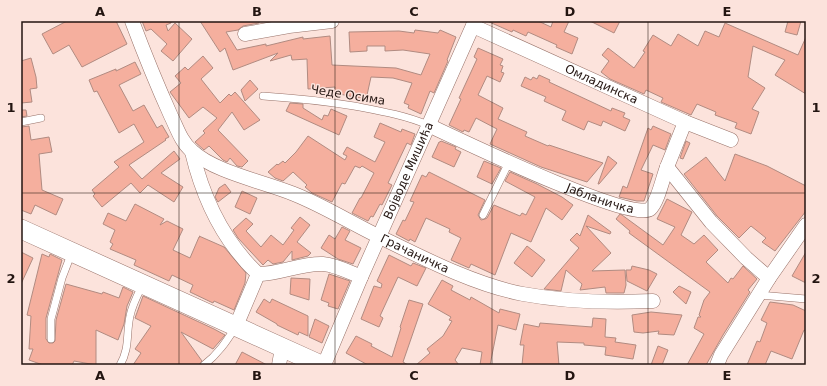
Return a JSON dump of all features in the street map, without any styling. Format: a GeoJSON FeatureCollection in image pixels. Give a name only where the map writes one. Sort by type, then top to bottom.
{"type":"FeatureCollection","features":[{"type":"Feature","properties":{"kind":"main road"},"geometry":{"type":"LineString","coordinates":[[21,229],[236,326],[280,356],[321,365]]}},
{"type":"Feature","properties":{"kind":"street","name":"Грачаничка"},"geometry":{"type":"LineString","coordinates":[[132,21],[164,101],[183,141],[192,152],[208,163],[293,194],[316,204],[379,237],[460,274],[492,285],[521,293],[564,300],[615,303],[653,300]]}},
{"type":"Feature","properties":{"kind":"street"},"geometry":{"type":"LineString","coordinates":[[245,34],[289,26],[332,21]]}},
{"type":"Feature","properties":{"kind":"street","name":"Омладинска"},"geometry":{"type":"LineString","coordinates":[[474,23],[685,122],[731,140]]}},
{"type":"Feature","properties":{"kind":"street","name":"Војводе Мишића"},"geometry":{"type":"LineString","coordinates":[[324,365],[361,277],[474,23]]}},
{"type":"Feature","properties":{"kind":"street","name":"Јабланичка"},"geometry":{"type":"LineString","coordinates":[[428,125],[587,196],[632,210],[644,211],[649,210],[654,205],[685,122]]}},
{"type":"Feature","properties":{"kind":"street","name":"Грачаничка"},"geometry":{"type":"LineString","coordinates":[[192,152],[201,185],[217,221],[244,259],[258,274]]}},
{"type":"Feature","properties":{"kind":"street"},"geometry":{"type":"LineString","coordinates":[[667,167],[711,222],[746,258],[769,278]]}},
{"type":"Feature","properties":{"kind":"street"},"geometry":{"type":"LineString","coordinates":[[718,365],[721,355],[769,278],[806,225]]}},
{"type":"Feature","properties":{"kind":"street"},"geometry":{"type":"LineString","coordinates":[[236,326],[258,274],[279,272],[309,265],[323,264],[361,277]]}},
{"type":"Feature","properties":{"kind":"lane","name":"Чеде Осима"},"geometry":{"type":"LineString","coordinates":[[262,96],[304,99],[383,111],[410,118],[428,125]]}},
{"type":"Feature","properties":{"kind":"lane"},"geometry":{"type":"LineString","coordinates":[[21,122],[41,118]]}},
{"type":"Feature","properties":{"kind":"lane"},"geometry":{"type":"LineString","coordinates":[[483,215],[509,162]]}},
{"type":"Feature","properties":{"kind":"lane"},"geometry":{"type":"LineString","coordinates":[[51,339],[51,319],[72,252]]}},
{"type":"Feature","properties":{"kind":"lane"},"geometry":{"type":"LineString","coordinates":[[120,365],[128,341],[130,314],[143,284]]}},
{"type":"Feature","properties":{"kind":"lane"},"geometry":{"type":"LineString","coordinates":[[759,295],[806,299]]}},
{"type":"Feature","properties":{"kind":"lane"},"geometry":{"type":"LineString","coordinates":[[204,365],[217,354],[236,326]]}},
{"type":"Feature","properties":{"kind":"building"},"geometry":{"type":"Polygon","coordinates":[[[67,21],[116,21],[127,44],[82,67],[69,45],[53,54],[42,34],[67,21]]]}},
{"type":"Feature","properties":{"kind":"building"},"geometry":{"type":"Polygon","coordinates":[[[142,21],[171,21],[171,23],[166,25],[168,31],[175,23],[192,39],[173,61],[161,51],[167,44],[151,29],[146,31],[142,21]]]}},
{"type":"Feature","properties":{"kind":"building"},"geometry":{"type":"Polygon","coordinates":[[[200,21],[259,21],[259,23],[243,26],[238,30],[226,32],[237,50],[266,44],[266,46],[303,37],[303,39],[330,36],[332,65],[396,68],[421,75],[430,54],[403,50],[385,51],[385,46],[367,46],[367,51],[350,52],[349,32],[399,31],[414,33],[415,30],[438,33],[440,30],[456,37],[447,60],[448,61],[434,93],[430,91],[421,114],[408,108],[409,105],[404,103],[412,83],[393,78],[371,77],[365,99],[334,93],[335,87],[308,89],[307,59],[292,60],[291,55],[270,61],[278,53],[233,70],[225,48],[220,52],[200,21]]]}},
{"type":"Feature","properties":{"kind":"building"},"geometry":{"type":"Polygon","coordinates":[[[487,21],[538,21],[551,27],[553,21],[569,21],[564,32],[578,38],[572,54],[556,47],[557,45],[528,32],[526,36],[513,30],[512,32],[487,21]]]}},
{"type":"Feature","properties":{"kind":"building"},"geometry":{"type":"Polygon","coordinates":[[[590,21],[620,21],[614,33],[590,21]]]}},
{"type":"Feature","properties":{"kind":"building"},"geometry":{"type":"Polygon","coordinates":[[[788,21],[801,21],[797,35],[785,32],[788,21]]]}},
{"type":"Feature","properties":{"kind":"building"},"geometry":{"type":"Polygon","coordinates":[[[725,23],[798,55],[806,37],[806,94],[775,75],[785,60],[753,46],[748,77],[765,88],[752,109],[759,112],[751,134],[735,128],[737,123],[715,115],[716,112],[697,104],[691,115],[661,102],[663,98],[646,90],[644,94],[610,79],[601,72],[609,61],[602,55],[608,48],[634,68],[645,52],[643,51],[653,35],[671,46],[678,34],[698,46],[705,31],[719,37],[725,23]]]}},
{"type":"Feature","properties":{"kind":"building"},"geometry":{"type":"Polygon","coordinates":[[[478,48],[503,59],[500,65],[503,66],[501,72],[504,73],[500,82],[487,76],[478,95],[503,108],[498,119],[527,132],[525,136],[548,146],[549,145],[603,163],[587,182],[541,167],[490,144],[497,129],[476,118],[469,132],[464,130],[463,132],[449,125],[461,99],[459,98],[477,59],[474,57],[478,48]]]}},
{"type":"Feature","properties":{"kind":"building"},"geometry":{"type":"Polygon","coordinates":[[[203,56],[213,68],[201,79],[220,103],[229,94],[231,96],[235,92],[260,120],[244,130],[232,112],[218,130],[248,161],[242,167],[237,166],[230,158],[227,162],[223,160],[209,146],[204,150],[195,142],[205,133],[203,131],[217,118],[203,107],[189,118],[170,92],[181,83],[175,76],[185,67],[188,70],[203,56]]]}},
{"type":"Feature","properties":{"kind":"building"},"geometry":{"type":"Polygon","coordinates":[[[31,58],[37,88],[30,89],[32,102],[21,103],[21,61],[31,58]]]}},
{"type":"Feature","properties":{"kind":"building"},"geometry":{"type":"Polygon","coordinates":[[[135,62],[141,74],[119,85],[133,111],[144,105],[157,128],[162,125],[169,137],[129,165],[142,179],[174,151],[180,159],[161,173],[183,187],[174,202],[148,185],[140,193],[131,183],[102,207],[93,196],[95,194],[92,190],[119,167],[114,162],[144,142],[134,124],[119,133],[97,91],[94,92],[89,80],[116,69],[116,71],[135,62]]]}},
{"type":"Feature","properties":{"kind":"building"},"geometry":{"type":"Polygon","coordinates":[[[539,75],[550,80],[549,82],[611,111],[612,108],[625,113],[623,117],[630,120],[625,131],[603,121],[601,126],[588,121],[584,130],[562,120],[566,111],[544,101],[546,97],[521,86],[525,77],[531,80],[533,77],[537,79],[539,75]]]}},
{"type":"Feature","properties":{"kind":"building"},"geometry":{"type":"Polygon","coordinates":[[[250,80],[258,89],[245,101],[241,90],[250,80]]]}},
{"type":"Feature","properties":{"kind":"building"},"geometry":{"type":"Polygon","coordinates":[[[290,103],[303,104],[303,108],[322,120],[324,115],[328,116],[331,109],[347,116],[339,135],[286,111],[290,103]]]}},
{"type":"Feature","properties":{"kind":"building"},"geometry":{"type":"Polygon","coordinates":[[[21,110],[26,110],[27,116],[21,117],[21,110]]]}},
{"type":"Feature","properties":{"kind":"building"},"geometry":{"type":"Polygon","coordinates":[[[380,123],[401,132],[402,129],[415,134],[411,145],[407,143],[388,183],[392,185],[382,205],[380,204],[373,217],[371,216],[368,221],[352,213],[374,173],[362,166],[360,168],[355,166],[345,184],[342,183],[332,202],[312,193],[305,187],[307,185],[293,172],[283,181],[275,178],[268,172],[277,164],[278,165],[283,161],[285,163],[296,152],[308,136],[345,160],[347,156],[343,154],[347,147],[375,162],[385,142],[374,137],[380,123]]]}},
{"type":"Feature","properties":{"kind":"building"},"geometry":{"type":"Polygon","coordinates":[[[29,126],[31,140],[49,137],[52,152],[39,154],[42,190],[63,199],[56,215],[35,205],[31,214],[21,210],[21,127],[29,126]]]}},
{"type":"Feature","properties":{"kind":"building"},"geometry":{"type":"Polygon","coordinates":[[[653,126],[671,134],[665,150],[653,145],[641,170],[653,174],[644,201],[619,197],[623,186],[627,188],[648,128],[651,130],[653,126]]]}},
{"type":"Feature","properties":{"kind":"building"},"geometry":{"type":"Polygon","coordinates":[[[441,141],[456,147],[455,149],[461,152],[454,167],[432,157],[439,142],[441,141]]]}},
{"type":"Feature","properties":{"kind":"building"},"geometry":{"type":"Polygon","coordinates":[[[686,141],[690,143],[683,159],[680,158],[686,141]]]}},
{"type":"Feature","properties":{"kind":"building"},"geometry":{"type":"Polygon","coordinates":[[[735,154],[767,166],[806,186],[806,211],[775,251],[762,242],[766,238],[751,226],[739,238],[717,216],[684,174],[706,157],[725,181],[735,154]]]}},
{"type":"Feature","properties":{"kind":"building"},"geometry":{"type":"Polygon","coordinates":[[[608,156],[617,163],[598,184],[608,156]]]}},
{"type":"Feature","properties":{"kind":"building"},"geometry":{"type":"Polygon","coordinates":[[[484,161],[501,168],[492,184],[477,177],[484,161]]]}},
{"type":"Feature","properties":{"kind":"building"},"geometry":{"type":"Polygon","coordinates":[[[429,172],[485,200],[478,215],[481,220],[487,218],[494,205],[520,216],[522,213],[526,215],[535,197],[505,181],[510,172],[562,197],[573,205],[562,220],[546,208],[531,242],[511,233],[495,275],[471,264],[469,268],[451,260],[461,238],[449,232],[450,229],[426,218],[415,242],[410,239],[409,241],[396,234],[403,220],[405,221],[414,202],[410,201],[422,175],[426,177],[429,172]]]}},
{"type":"Feature","properties":{"kind":"building"},"geometry":{"type":"Polygon","coordinates":[[[225,184],[231,192],[218,202],[215,197],[219,188],[225,184]]]}},
{"type":"Feature","properties":{"kind":"building"},"geometry":{"type":"Polygon","coordinates":[[[242,191],[257,198],[250,214],[235,207],[242,191]]]}},
{"type":"Feature","properties":{"kind":"building"},"geometry":{"type":"Polygon","coordinates":[[[667,199],[692,212],[681,235],[694,244],[704,235],[718,250],[706,262],[728,283],[743,266],[757,279],[748,290],[750,292],[706,365],[687,365],[704,334],[694,328],[698,317],[701,317],[699,315],[704,300],[710,292],[629,233],[630,231],[616,219],[620,214],[622,215],[663,245],[675,227],[657,219],[667,199]]]}},
{"type":"Feature","properties":{"kind":"building"},"geometry":{"type":"Polygon","coordinates":[[[135,204],[164,219],[160,225],[167,221],[183,229],[173,250],[190,258],[200,237],[199,236],[224,247],[246,273],[245,283],[234,310],[214,301],[213,303],[190,292],[193,285],[172,275],[169,281],[134,265],[136,260],[110,249],[113,244],[110,242],[115,230],[103,224],[108,213],[126,221],[135,204]]]}},
{"type":"Feature","properties":{"kind":"building"},"geometry":{"type":"Polygon","coordinates":[[[588,215],[611,232],[610,234],[586,226],[611,253],[592,271],[625,270],[626,285],[624,293],[606,293],[605,287],[580,290],[582,284],[566,270],[561,291],[544,289],[579,248],[570,240],[577,233],[580,236],[588,215]]]}},
{"type":"Feature","properties":{"kind":"building"},"geometry":{"type":"Polygon","coordinates":[[[300,217],[310,225],[297,242],[311,253],[308,256],[292,260],[292,251],[283,262],[273,264],[268,260],[263,265],[238,238],[233,230],[246,218],[253,224],[246,231],[261,247],[271,235],[283,245],[294,230],[291,228],[300,217]]]}},
{"type":"Feature","properties":{"kind":"building"},"geometry":{"type":"Polygon","coordinates":[[[342,227],[350,231],[345,240],[361,248],[353,264],[338,259],[321,248],[329,235],[335,239],[342,227]]]}},
{"type":"Feature","properties":{"kind":"building"},"geometry":{"type":"Polygon","coordinates":[[[527,246],[545,260],[532,277],[514,263],[527,246]]]}},
{"type":"Feature","properties":{"kind":"building"},"geometry":{"type":"Polygon","coordinates":[[[21,252],[33,258],[21,284],[21,252]]]}},
{"type":"Feature","properties":{"kind":"building"},"geometry":{"type":"Polygon","coordinates":[[[806,252],[806,283],[792,276],[806,252]]]}},
{"type":"Feature","properties":{"kind":"building"},"geometry":{"type":"Polygon","coordinates":[[[42,254],[49,257],[50,254],[62,260],[46,318],[46,339],[49,343],[53,343],[55,341],[56,320],[66,284],[102,294],[103,292],[119,298],[123,287],[133,292],[127,306],[124,324],[118,340],[96,330],[96,365],[74,361],[72,365],[43,365],[29,360],[33,349],[29,349],[31,316],[27,315],[42,254]]]}},
{"type":"Feature","properties":{"kind":"building"},"geometry":{"type":"Polygon","coordinates":[[[389,255],[411,266],[413,263],[426,268],[417,286],[398,277],[380,316],[383,318],[379,327],[361,319],[374,286],[381,288],[382,284],[377,281],[389,255]]]}},
{"type":"Feature","properties":{"kind":"building"},"geometry":{"type":"Polygon","coordinates":[[[632,266],[649,270],[657,274],[647,291],[627,281],[626,270],[631,270],[632,266]]]}},
{"type":"Feature","properties":{"kind":"building"},"geometry":{"type":"Polygon","coordinates":[[[329,274],[350,281],[338,309],[328,306],[329,303],[321,300],[329,274]]]}},
{"type":"Feature","properties":{"kind":"building"},"geometry":{"type":"Polygon","coordinates":[[[291,278],[310,279],[309,300],[290,294],[291,278]]]}},
{"type":"Feature","properties":{"kind":"building"},"geometry":{"type":"Polygon","coordinates":[[[442,280],[453,286],[451,290],[470,300],[471,297],[499,313],[500,309],[520,314],[516,330],[498,325],[490,365],[480,365],[482,352],[462,348],[455,360],[459,365],[416,365],[430,353],[427,349],[443,336],[452,321],[449,320],[451,317],[428,304],[442,280]]]}},
{"type":"Feature","properties":{"kind":"building"},"geometry":{"type":"Polygon","coordinates":[[[679,286],[691,292],[686,304],[673,292],[679,286]]]}},
{"type":"Feature","properties":{"kind":"building"},"geometry":{"type":"Polygon","coordinates":[[[143,296],[225,335],[213,349],[181,332],[202,361],[199,365],[133,365],[141,353],[135,349],[151,326],[135,318],[143,296]]]}},
{"type":"Feature","properties":{"kind":"building"},"geometry":{"type":"Polygon","coordinates":[[[264,299],[270,303],[272,299],[308,316],[308,336],[299,332],[298,335],[277,325],[256,312],[264,299]]]}},
{"type":"Feature","properties":{"kind":"building"},"geometry":{"type":"Polygon","coordinates":[[[409,300],[423,304],[403,362],[408,365],[368,365],[346,353],[356,336],[392,357],[409,300]]]}},
{"type":"Feature","properties":{"kind":"building"},"geometry":{"type":"Polygon","coordinates":[[[770,302],[793,305],[806,311],[806,331],[804,330],[792,359],[771,351],[765,365],[747,365],[757,341],[760,342],[767,323],[761,320],[770,302]]]}},
{"type":"Feature","properties":{"kind":"building"},"geometry":{"type":"Polygon","coordinates":[[[651,312],[682,315],[674,335],[658,334],[659,331],[643,333],[634,332],[632,315],[651,312]]]}},
{"type":"Feature","properties":{"kind":"building"},"geometry":{"type":"Polygon","coordinates":[[[593,318],[606,319],[605,337],[616,338],[615,342],[636,345],[633,359],[605,355],[606,347],[584,345],[584,343],[557,342],[559,365],[522,365],[524,345],[520,345],[524,324],[539,327],[540,323],[592,327],[593,318]]]}},
{"type":"Feature","properties":{"kind":"building"},"geometry":{"type":"Polygon","coordinates":[[[315,319],[329,326],[322,343],[309,337],[315,319]]]}},
{"type":"Feature","properties":{"kind":"building"},"geometry":{"type":"Polygon","coordinates":[[[658,346],[668,350],[662,365],[651,365],[658,346]]]}},
{"type":"Feature","properties":{"kind":"building"},"geometry":{"type":"Polygon","coordinates":[[[242,352],[267,365],[235,365],[242,352]]]}}]}
